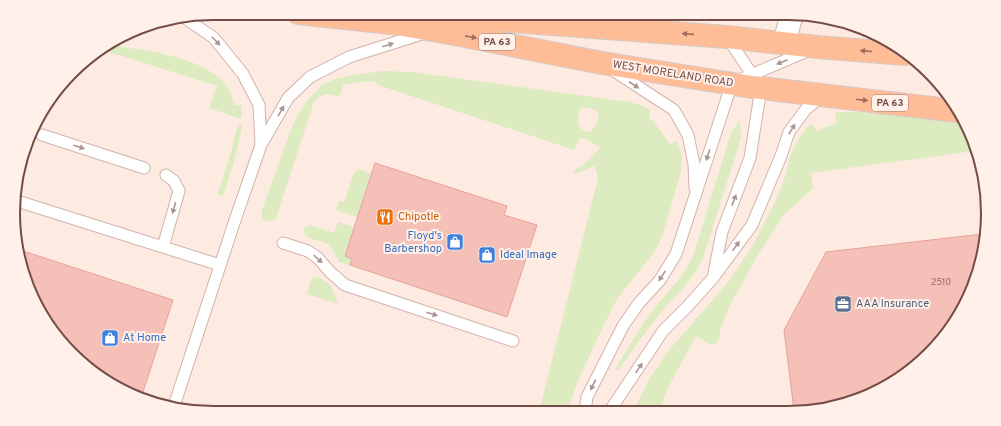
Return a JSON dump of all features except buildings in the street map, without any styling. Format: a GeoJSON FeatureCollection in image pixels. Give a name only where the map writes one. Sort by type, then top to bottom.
{"type":"FeatureCollection","features":[{"type":"Feature","properties":{"kind":"main road","name":"WEST MORELAND ROAD"},"geometry":{"type":"LineString","coordinates":[[399,20],[435,30],[602,64],[732,83],[756,81],[824,95],[951,110]]}},
{"type":"Feature","properties":{"kind":"main road","name":"WEST MORELAND ROAD"},"geometry":{"type":"LineString","coordinates":[[598,20],[621,21],[727,37],[818,47],[895,53]]}},
{"type":"Feature","properties":{"kind":"street"},"geometry":{"type":"LineString","coordinates":[[784,43],[790,20]]}},
{"type":"Feature","properties":{"kind":"lane"},"geometry":{"type":"LineString","coordinates":[[190,22],[214,38],[243,74],[259,105],[261,145]]}},
{"type":"Feature","properties":{"kind":"lane"},"geometry":{"type":"LineString","coordinates":[[175,402],[261,145],[288,98],[310,77],[349,57],[435,30]]}},
{"type":"Feature","properties":{"kind":"lane"},"geometry":{"type":"LineString","coordinates":[[713,278],[722,232],[750,158],[756,81],[727,37]]}},
{"type":"Feature","properties":{"kind":"lane"},"geometry":{"type":"LineString","coordinates":[[756,81],[818,47]]}},
{"type":"Feature","properties":{"kind":"lane"},"geometry":{"type":"LineString","coordinates":[[602,64],[674,110],[688,135],[694,164],[696,194]]}},
{"type":"Feature","properties":{"kind":"lane"},"geometry":{"type":"LineString","coordinates":[[586,406],[587,397],[622,326],[639,303],[660,280],[676,254],[732,83]]}},
{"type":"Feature","properties":{"kind":"lane"},"geometry":{"type":"LineString","coordinates":[[613,406],[663,331],[713,278],[752,225],[781,156],[789,132],[806,109],[824,95]]}},
{"type":"Feature","properties":{"kind":"lane"},"geometry":{"type":"LineString","coordinates":[[42,135],[144,168]]}},
{"type":"Feature","properties":{"kind":"lane"},"geometry":{"type":"LineString","coordinates":[[163,247],[179,191],[174,181],[166,175]]}},
{"type":"Feature","properties":{"kind":"lane"},"geometry":{"type":"LineString","coordinates":[[20,202],[220,265]]}},
{"type":"Feature","properties":{"kind":"lane"},"geometry":{"type":"LineString","coordinates":[[282,243],[308,251],[318,258],[330,272],[345,285],[514,341]]}},
{"type":"Feature","properties":{"kind":"green space"},"geometry":{"type":"Polygon","coordinates":[[[116,46],[158,53],[191,62],[206,69],[218,77],[228,88],[235,105],[241,105],[241,118],[209,108],[217,86],[108,52],[116,46]]]}},
{"type":"Feature","properties":{"kind":"green space"},"geometry":{"type":"Polygon","coordinates":[[[382,71],[412,72],[630,102],[641,105],[650,110],[649,118],[654,122],[670,144],[677,141],[682,156],[681,172],[663,234],[656,250],[617,299],[579,378],[569,406],[541,406],[598,178],[595,166],[577,173],[572,172],[583,165],[601,147],[586,139],[580,138],[574,150],[378,85],[373,81],[344,84],[339,97],[322,95],[314,102],[276,218],[267,221],[263,219],[262,210],[297,116],[306,102],[321,86],[335,79],[382,71]],[[582,107],[578,115],[578,123],[582,130],[590,132],[596,125],[598,115],[594,109],[582,107]]]}},
{"type":"Feature","properties":{"kind":"green space"},"geometry":{"type":"Polygon","coordinates":[[[835,112],[859,112],[957,121],[971,152],[811,173],[813,188],[783,216],[759,253],[730,305],[717,343],[711,345],[696,336],[668,388],[661,406],[636,406],[651,376],[669,350],[729,281],[752,247],[776,200],[786,174],[790,156],[801,135],[806,128],[812,124],[818,131],[836,124],[835,112]]]}},
{"type":"Feature","properties":{"kind":"green space"},"geometry":{"type":"Polygon","coordinates":[[[740,119],[741,137],[738,148],[699,267],[694,275],[653,323],[618,371],[615,369],[638,332],[653,310],[680,278],[693,256],[730,136],[740,119]]]}},
{"type":"Feature","properties":{"kind":"green space"},"geometry":{"type":"Polygon","coordinates":[[[239,124],[242,127],[235,158],[224,194],[221,196],[218,193],[239,124]]]}},
{"type":"Feature","properties":{"kind":"green space"},"geometry":{"type":"Polygon","coordinates":[[[359,169],[371,174],[361,204],[369,207],[365,220],[336,210],[339,201],[344,202],[354,173],[359,169]]]}},
{"type":"Feature","properties":{"kind":"green space"},"geometry":{"type":"Polygon","coordinates":[[[338,222],[354,227],[345,256],[352,259],[350,265],[339,262],[329,245],[309,238],[304,232],[304,228],[309,225],[334,233],[338,222]]]}},
{"type":"Feature","properties":{"kind":"green space"},"geometry":{"type":"Polygon","coordinates":[[[314,277],[320,278],[328,283],[335,294],[338,304],[307,294],[311,280],[314,277]]]}},
{"type":"Feature","properties":{"kind":"place","name":"Chipotle"},"geometry":{"type":"Point","coordinates":[385,217]}},
{"type":"Feature","properties":{"kind":"place","name":"Floyd's Barbershop"},"geometry":{"type":"Point","coordinates":[455,242]}},
{"type":"Feature","properties":{"kind":"place","name":"Ideal Image"},"geometry":{"type":"Point","coordinates":[487,255]}},
{"type":"Feature","properties":{"kind":"place","name":"AAA Insurance"},"geometry":{"type":"Point","coordinates":[843,304]}},
{"type":"Feature","properties":{"kind":"place","name":"At Home"},"geometry":{"type":"Point","coordinates":[110,338]}}]}
